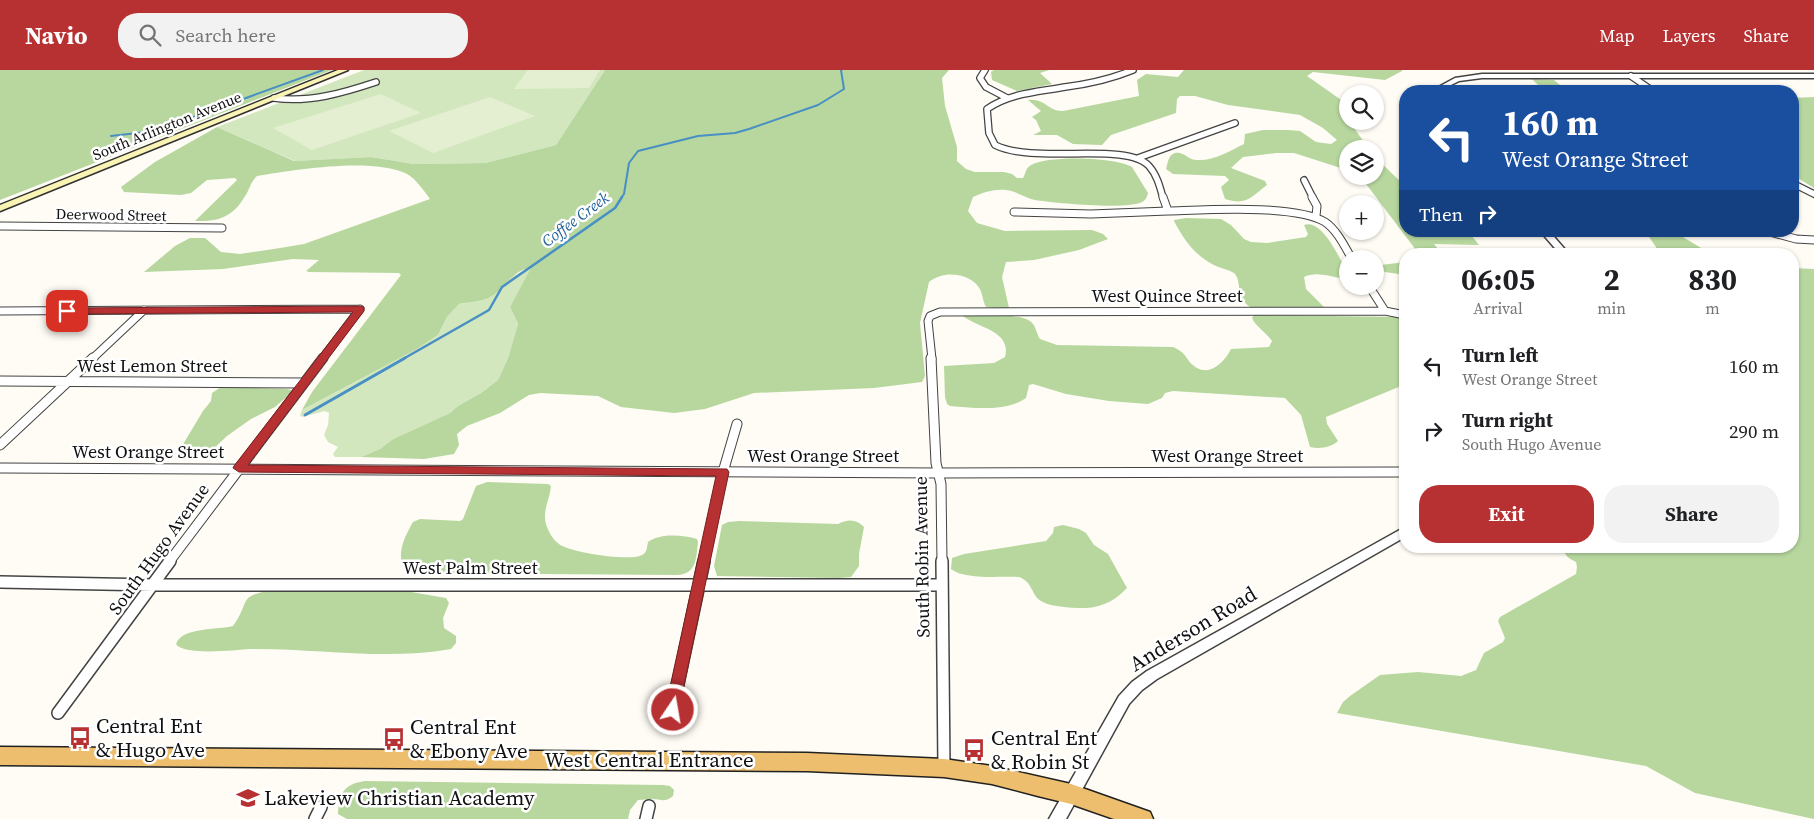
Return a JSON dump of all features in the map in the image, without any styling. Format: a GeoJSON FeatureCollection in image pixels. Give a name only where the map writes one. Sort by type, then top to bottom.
{"type":"FeatureCollection","features":[{"type":"Feature","properties":{"kind":"highway","name":"West Central Entrance"},"geometry":{"type":"LineString","coordinates":[[0,756],[768,761],[944,768],[1012,779],[1071,794],[1142,819]]}},
{"type":"Feature","properties":{"kind":"main road","name":"South Arlington Avenue"},"geometry":{"type":"LineString","coordinates":[[0,208],[344,70]]}},
{"type":"Feature","properties":{"kind":"street"},"geometry":{"type":"LineString","coordinates":[[985,70],[980,78],[982,83],[1007,98]]}},
{"type":"Feature","properties":{"kind":"street"},"geometry":{"type":"LineString","coordinates":[[1134,70],[1117,78],[1007,98],[987,109],[987,125],[996,146],[1018,154],[1113,155],[1138,158],[1148,164],[1155,174],[1168,211]]}},
{"type":"Feature","properties":{"kind":"street"},"geometry":{"type":"LineString","coordinates":[[1446,85],[1457,79],[1482,76],[1814,76]]}},
{"type":"Feature","properties":{"kind":"street"},"geometry":{"type":"LineString","coordinates":[[1632,76],[1645,85]]}},
{"type":"Feature","properties":{"kind":"street"},"geometry":{"type":"LineString","coordinates":[[274,98],[289,101],[304,100],[376,82]]}},
{"type":"Feature","properties":{"kind":"street"},"geometry":{"type":"LineString","coordinates":[[1138,158],[1235,123]]}},
{"type":"Feature","properties":{"kind":"street"},"geometry":{"type":"LineString","coordinates":[[1304,180],[1317,206],[1316,216]]}},
{"type":"Feature","properties":{"kind":"street"},"geometry":{"type":"LineString","coordinates":[[1799,186],[1814,194]]}},
{"type":"Feature","properties":{"kind":"street"},"geometry":{"type":"LineString","coordinates":[[1014,212],[1101,216],[1168,211],[1284,211],[1316,216],[1331,226],[1346,250]]}},
{"type":"Feature","properties":{"kind":"street","name":"Deerwood Street"},"geometry":{"type":"LineString","coordinates":[[0,226],[222,228]]}},
{"type":"Feature","properties":{"kind":"street"},"geometry":{"type":"LineString","coordinates":[[1549,237],[1560,248]]}},
{"type":"Feature","properties":{"kind":"street"},"geometry":{"type":"LineString","coordinates":[[1788,237],[1814,240]]}},
{"type":"Feature","properties":{"kind":"street"},"geometry":{"type":"LineString","coordinates":[[1376,295],[1385,310]]}},
{"type":"Feature","properties":{"kind":"street","name":"South Hugo Avenue"},"geometry":{"type":"LineString","coordinates":[[58,713],[239,468],[360,309],[144,310]]}},
{"type":"Feature","properties":{"kind":"street"},"geometry":{"type":"LineString","coordinates":[[0,311],[144,310]]}},
{"type":"Feature","properties":{"kind":"street"},"geometry":{"type":"LineString","coordinates":[[0,445],[144,310]]}},
{"type":"Feature","properties":{"kind":"street","name":"West Quince Street"},"geometry":{"type":"LineString","coordinates":[[930,316],[940,312],[1385,310],[1399,314]]}},
{"type":"Feature","properties":{"kind":"street"},"geometry":{"type":"LineString","coordinates":[[0,320],[10,311]]}},
{"type":"Feature","properties":{"kind":"street","name":"South Robin Avenue"},"geometry":{"type":"LineString","coordinates":[[930,316],[928,321],[934,384],[936,463],[940,484],[944,768]]}},
{"type":"Feature","properties":{"kind":"street","name":"West Lemon Street"},"geometry":{"type":"LineString","coordinates":[[0,381],[304,383]]}},
{"type":"Feature","properties":{"kind":"street"},"geometry":{"type":"LineString","coordinates":[[669,726],[723,472],[737,424]]}},
{"type":"Feature","properties":{"kind":"street","name":"West Orange Street"},"geometry":{"type":"LineString","coordinates":[[0,468],[938,473],[1399,472]]}},
{"type":"Feature","properties":{"kind":"street","name":"Anderson Road"},"geometry":{"type":"LineString","coordinates":[[1057,819],[1110,723],[1124,700],[1137,686],[1160,670],[1399,534]]}},
{"type":"Feature","properties":{"kind":"street","name":"West Palm Street"},"geometry":{"type":"LineString","coordinates":[[0,582],[154,585],[941,584]]}},
{"type":"Feature","properties":{"kind":"street"},"geometry":{"type":"LineString","coordinates":[[646,819],[648,806]]}},
{"type":"Feature","properties":{"kind":"street"},"geometry":{"type":"LineString","coordinates":[[315,819],[321,807]]}},
{"type":"Feature","properties":{"kind":"green space"},"geometry":{"type":"Polygon","coordinates":[[[0,70],[332,70],[0,200],[0,70]]]}},
{"type":"Feature","properties":{"kind":"green space"},"geometry":{"type":"Polygon","coordinates":[[[364,70],[605,70],[556,145],[485,163],[414,164],[371,157],[295,161],[217,127],[364,70]]]}},
{"type":"Feature","properties":{"kind":"green space"},"geometry":{"type":"Polygon","coordinates":[[[528,70],[600,70],[589,88],[514,89],[528,70]]]}},
{"type":"Feature","properties":{"kind":"green space"},"geometry":{"type":"Polygon","coordinates":[[[605,70],[949,70],[942,78],[945,106],[957,147],[957,161],[966,169],[975,172],[1004,172],[1012,174],[1017,178],[1023,178],[1031,165],[1039,162],[1082,158],[1098,159],[1132,167],[1148,193],[1142,202],[1122,205],[1090,205],[1044,201],[1031,199],[1006,190],[989,191],[973,197],[968,211],[977,223],[1005,231],[1092,230],[1103,234],[1108,239],[1079,250],[1034,260],[1006,262],[1002,277],[1009,308],[1005,309],[986,307],[979,287],[967,278],[954,274],[934,278],[929,282],[920,323],[925,376],[922,382],[874,388],[754,393],[705,409],[674,413],[621,407],[598,396],[540,393],[529,395],[500,413],[467,426],[457,434],[459,445],[454,454],[424,459],[361,457],[380,449],[393,439],[450,413],[498,380],[508,358],[518,324],[510,307],[531,268],[519,272],[490,297],[459,304],[447,317],[438,335],[417,349],[302,410],[312,392],[401,275],[399,273],[309,272],[306,271],[319,260],[293,259],[223,269],[144,272],[175,246],[190,238],[205,238],[221,252],[240,254],[280,248],[304,244],[430,199],[407,174],[374,166],[333,166],[257,176],[242,201],[232,212],[219,219],[204,221],[195,221],[237,180],[235,178],[207,180],[191,193],[181,195],[124,192],[121,187],[155,162],[217,127],[294,161],[371,157],[414,164],[485,163],[556,145],[605,70]]]}},
{"type":"Feature","properties":{"kind":"green space"},"geometry":{"type":"Polygon","coordinates":[[[994,70],[1049,70],[1040,73],[1052,84],[1017,91],[992,80],[991,72],[994,70]]]}},
{"type":"Feature","properties":{"kind":"green space"},"geometry":{"type":"Polygon","coordinates":[[[1184,70],[1402,70],[1385,80],[1313,72],[1307,76],[1339,98],[1339,130],[1355,130],[1363,140],[1339,140],[1339,167],[1294,153],[1243,157],[1231,168],[1265,181],[1267,185],[1252,197],[1243,201],[1225,199],[1221,187],[1229,180],[1225,176],[1173,174],[1166,169],[1170,157],[1178,153],[1197,160],[1216,157],[1244,144],[1245,134],[1263,130],[1300,131],[1316,142],[1331,144],[1337,140],[1323,128],[1300,115],[1228,105],[1195,96],[1180,96],[1177,99],[1176,113],[1111,135],[1102,145],[1073,144],[1057,135],[1033,135],[1041,131],[1036,120],[1032,117],[1041,111],[1028,100],[1039,101],[1058,111],[1063,111],[1139,96],[1137,80],[1146,74],[1178,77],[1184,70]]]}},
{"type":"Feature","properties":{"kind":"green space"},"geometry":{"type":"Polygon","coordinates":[[[1532,79],[1554,80],[1560,85],[1538,85],[1532,79]]]}},
{"type":"Feature","properties":{"kind":"green space"},"geometry":{"type":"Polygon","coordinates":[[[381,94],[421,113],[312,150],[273,128],[381,94]]]}},
{"type":"Feature","properties":{"kind":"green space"},"geometry":{"type":"Polygon","coordinates":[[[490,97],[535,116],[433,153],[389,131],[490,97]]]}},
{"type":"Feature","properties":{"kind":"green space"},"geometry":{"type":"Polygon","coordinates":[[[1814,97],[1814,188],[1799,179],[1799,98],[1814,97]]]}},
{"type":"Feature","properties":{"kind":"green space"},"geometry":{"type":"Polygon","coordinates":[[[1384,166],[1399,180],[1399,228],[1384,208],[1384,195],[1374,195],[1367,185],[1384,185],[1384,166]]]}},
{"type":"Feature","properties":{"kind":"green space"},"geometry":{"type":"Polygon","coordinates":[[[1186,218],[1221,219],[1231,225],[1244,239],[1251,242],[1267,243],[1306,237],[1308,234],[1304,225],[1311,224],[1324,233],[1339,257],[1339,278],[1320,274],[1304,277],[1306,289],[1324,307],[1322,308],[1250,307],[1242,298],[1238,280],[1234,273],[1214,265],[1195,251],[1174,220],[1186,218]]]}},
{"type":"Feature","properties":{"kind":"green space"},"geometry":{"type":"Polygon","coordinates":[[[1406,237],[1473,237],[1479,245],[1434,244],[1437,248],[1414,248],[1406,237]]]}},
{"type":"Feature","properties":{"kind":"green space"},"geometry":{"type":"Polygon","coordinates":[[[1649,237],[1683,237],[1701,248],[1656,248],[1649,237]]]}},
{"type":"Feature","properties":{"kind":"green space"},"geometry":{"type":"Polygon","coordinates":[[[1399,263],[1399,274],[1385,272],[1384,265],[1399,263]]]}},
{"type":"Feature","properties":{"kind":"green space"},"geometry":{"type":"Polygon","coordinates":[[[529,267],[532,268],[510,307],[518,324],[508,358],[498,380],[481,393],[458,406],[450,413],[393,439],[380,449],[361,457],[335,457],[333,454],[338,447],[328,442],[324,435],[328,425],[329,413],[325,411],[302,417],[300,415],[302,410],[417,349],[438,335],[447,317],[459,304],[479,301],[491,296],[512,277],[529,267]]]}},
{"type":"Feature","properties":{"kind":"green space"},"geometry":{"type":"Polygon","coordinates":[[[1799,268],[1814,269],[1814,819],[1695,793],[1646,766],[1337,713],[1343,702],[1380,675],[1418,672],[1461,676],[1476,670],[1484,653],[1503,642],[1505,638],[1498,621],[1500,617],[1576,574],[1576,562],[1566,553],[1799,553],[1799,268]]]}},
{"type":"Feature","properties":{"kind":"green space"},"geometry":{"type":"Polygon","coordinates":[[[1254,315],[1399,317],[1399,387],[1326,417],[1327,424],[1338,441],[1328,447],[1321,448],[1310,447],[1301,415],[1285,398],[1173,391],[1165,393],[1162,398],[1148,404],[1109,401],[1066,394],[1033,384],[1029,385],[1026,398],[1009,405],[989,408],[950,406],[947,404],[945,397],[944,366],[994,363],[1005,357],[1006,348],[1004,341],[999,336],[963,316],[1010,316],[1025,318],[1034,325],[1040,339],[1057,345],[1173,347],[1182,352],[1193,366],[1202,370],[1212,369],[1217,366],[1231,349],[1269,347],[1272,341],[1254,321],[1252,318],[1254,315]]]}},
{"type":"Feature","properties":{"kind":"green space"},"geometry":{"type":"Polygon","coordinates":[[[221,387],[287,389],[291,390],[291,393],[275,407],[251,419],[227,436],[208,454],[199,457],[177,459],[176,456],[211,401],[212,393],[221,387]]]}},
{"type":"Feature","properties":{"kind":"green space"},"geometry":{"type":"Polygon","coordinates":[[[487,482],[548,484],[551,486],[546,510],[546,524],[555,540],[565,547],[613,557],[636,557],[645,553],[648,542],[653,539],[665,536],[685,537],[697,539],[698,542],[694,564],[688,572],[677,575],[417,573],[406,571],[401,559],[401,553],[404,541],[413,522],[420,519],[460,521],[463,519],[476,486],[487,482]]]}},
{"type":"Feature","properties":{"kind":"green space"},"geometry":{"type":"Polygon","coordinates":[[[845,521],[855,521],[864,527],[859,554],[859,566],[851,577],[838,578],[717,576],[714,566],[722,525],[728,522],[838,524],[845,521]]]}},
{"type":"Feature","properties":{"kind":"green space"},"geometry":{"type":"Polygon","coordinates":[[[1063,525],[1086,533],[1094,545],[1108,554],[1127,588],[1120,595],[1106,604],[1090,608],[1058,606],[1041,601],[1027,582],[1019,577],[973,576],[951,569],[952,558],[964,554],[1046,541],[1053,533],[1054,527],[1063,525]]]}},
{"type":"Feature","properties":{"kind":"green space"},"geometry":{"type":"Polygon","coordinates":[[[273,590],[411,592],[446,598],[449,603],[443,618],[444,628],[456,636],[456,643],[451,649],[401,654],[275,649],[199,651],[181,648],[176,644],[185,635],[192,632],[233,626],[249,598],[261,592],[273,590]]]}},
{"type":"Feature","properties":{"kind":"green space"},"geometry":{"type":"Polygon","coordinates":[[[365,781],[663,785],[670,786],[674,790],[673,796],[668,799],[638,800],[630,810],[628,819],[347,819],[338,814],[341,795],[347,787],[365,781]]]}},
{"type":"Feature","properties":{"kind":"waterway"},"geometry":{"type":"LineString","coordinates":[[111,136],[155,131],[323,70]]}},
{"type":"Feature","properties":{"kind":"waterway","name":"Coffee Creek"},"geometry":{"type":"LineString","coordinates":[[621,198],[624,194],[629,163],[638,151],[698,136],[735,133],[818,105],[844,89],[841,70]]}},
{"type":"Feature","properties":{"kind":"waterway","name":"Coffee Creek"},"geometry":{"type":"LineString","coordinates":[[403,359],[489,310],[502,287],[615,208],[622,197]]}},
{"type":"Feature","properties":{"kind":"waterway","name":"Coffee Creek"},"geometry":{"type":"LineString","coordinates":[[305,415],[405,358]]}},
{"type":"Feature","properties":{"kind":"place","name":"Central Ent & Hugo Ave"},"geometry":{"type":"Point","coordinates":[80,738]}},
{"type":"Feature","properties":{"kind":"place","name":"Central Ent & Ebony Ave"},"geometry":{"type":"Point","coordinates":[394,739]}},
{"type":"Feature","properties":{"kind":"place","name":"Central Ent & Robin St"},"geometry":{"type":"Point","coordinates":[974,750]}},
{"type":"Feature","properties":{"kind":"place","name":"Lakeview Christian Academy"},"geometry":{"type":"Point","coordinates":[248,798]}},
{"type":"Feature","properties":{"kind":"route"},"geometry":{"type":"LineString","coordinates":[[67,311],[360,309],[239,468],[723,472],[673,710]]}}]}
